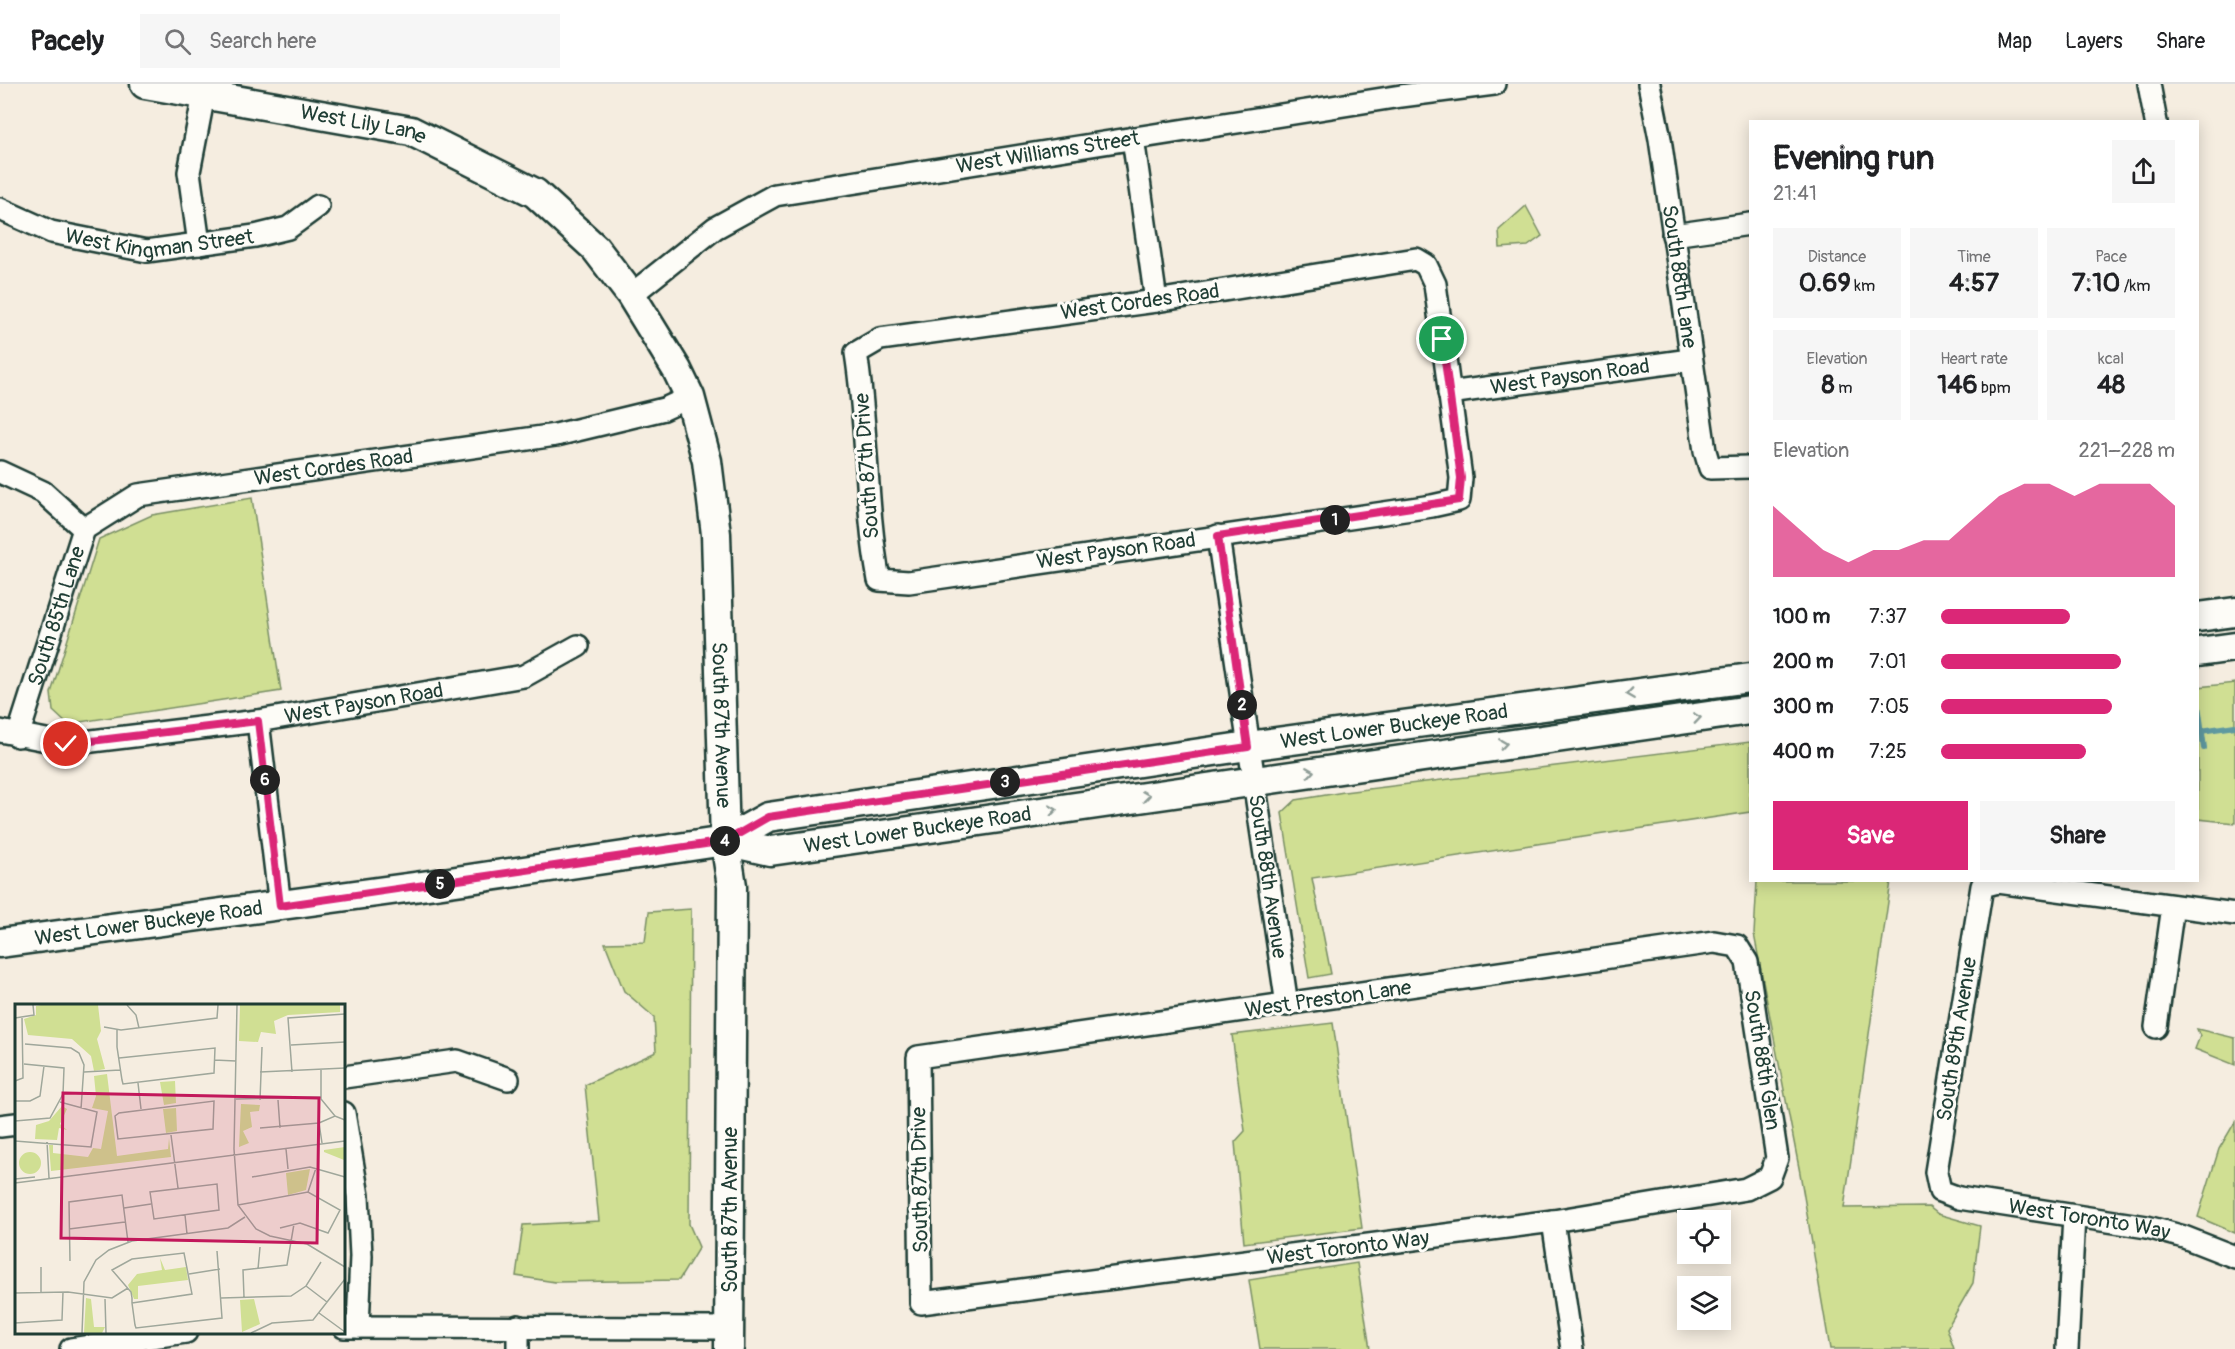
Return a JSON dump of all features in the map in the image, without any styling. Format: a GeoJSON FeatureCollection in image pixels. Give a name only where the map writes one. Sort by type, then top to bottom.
{"type":"FeatureCollection","features":[{"type":"Feature","properties":{"kind":"main road","name":"West Lily Lane"},"geometry":{"type":"LineString","coordinates":[[145,84],[205,90],[411,131],[534,193]]}},
{"type":"Feature","properties":{"kind":"main road","name":"South 87th Avenue"},"geometry":{"type":"LineString","coordinates":[[534,193],[595,248],[631,294],[677,369],[690,397],[707,461],[716,534],[726,841],[732,886],[729,1338]]}},
{"type":"Feature","properties":{"kind":"main road"},"geometry":{"type":"LineString","coordinates":[[2199,617],[2235,612]]}},
{"type":"Feature","properties":{"kind":"main road"},"geometry":{"type":"LineString","coordinates":[[2199,652],[2235,647]]}},
{"type":"Feature","properties":{"kind":"main road","name":"West Lower Buckeye Road"},"geometry":{"type":"LineString","coordinates":[[726,841],[768,817],[1248,747],[1749,678]]}},
{"type":"Feature","properties":{"kind":"main road","name":"West Lower Buckeye Road"},"geometry":{"type":"LineString","coordinates":[[0,943],[280,906],[726,841],[770,851],[1749,710]]}},
{"type":"Feature","properties":{"kind":"street","name":"West Williams Street"},"geometry":{"type":"LineString","coordinates":[[631,294],[714,228],[775,195],[1133,138],[1400,90],[1494,84]]}},
{"type":"Feature","properties":{"kind":"street","name":"South 88th Lane"},"geometry":{"type":"LineString","coordinates":[[1649,84],[1660,139],[1690,360],[1710,468],[1749,467]]}},
{"type":"Feature","properties":{"kind":"street"},"geometry":{"type":"LineString","coordinates":[[2149,84],[2156,120]]}},
{"type":"Feature","properties":{"kind":"street"},"geometry":{"type":"LineString","coordinates":[[199,244],[189,172],[205,90]]}},
{"type":"Feature","properties":{"kind":"street"},"geometry":{"type":"LineString","coordinates":[[1133,138],[1156,301]]}},
{"type":"Feature","properties":{"kind":"street","name":"West Kingman Street"},"geometry":{"type":"LineString","coordinates":[[0,209],[51,232],[147,252],[255,237],[288,228],[318,206]]}},
{"type":"Feature","properties":{"kind":"street"},"geometry":{"type":"LineString","coordinates":[[1673,235],[1749,224]]}},
{"type":"Feature","properties":{"kind":"street","name":"West Cordes Road"},"geometry":{"type":"LineString","coordinates":[[856,353],[880,339],[1156,301],[1416,259],[1426,265],[1435,284],[1449,393]]}},
{"type":"Feature","properties":{"kind":"street","name":"South 87th Drive"},"geometry":{"type":"LineString","coordinates":[[856,353],[862,392],[874,554],[879,580]]}},
{"type":"Feature","properties":{"kind":"street","name":"West Payson Road"},"geometry":{"type":"LineString","coordinates":[[879,580],[909,582],[1459,500],[1461,478],[1449,393],[1690,360]]}},
{"type":"Feature","properties":{"kind":"street","name":"West Cordes Road"},"geometry":{"type":"LineString","coordinates":[[84,529],[138,495],[556,435],[664,409],[690,397]]}},
{"type":"Feature","properties":{"kind":"street"},"geometry":{"type":"LineString","coordinates":[[0,472],[43,492],[84,529]]}},
{"type":"Feature","properties":{"kind":"street","name":"South 85th Lane"},"geometry":{"type":"LineString","coordinates":[[9,734],[84,529]]}},
{"type":"Feature","properties":{"kind":"street","name":"South 88th Avenue"},"geometry":{"type":"LineString","coordinates":[[1218,536],[1252,780],[1287,1005]]}},
{"type":"Feature","properties":{"kind":"street","name":"West Payson Road"},"geometry":{"type":"LineString","coordinates":[[9,734],[66,744],[258,721],[524,676],[578,646]]}},
{"type":"Feature","properties":{"kind":"street"},"geometry":{"type":"LineString","coordinates":[[258,721],[280,906]]}},
{"type":"Feature","properties":{"kind":"street","name":"South 89th Avenue"},"geometry":{"type":"LineString","coordinates":[[1941,1191],[1936,1172],[1982,886],[1998,882],[2173,906]]}},
{"type":"Feature","properties":{"kind":"street"},"geometry":{"type":"LineString","coordinates":[[2156,1027],[2173,906],[2235,914]]}},
{"type":"Feature","properties":{"kind":"street","name":"West Preston Lane"},"geometry":{"type":"LineString","coordinates":[[918,1057],[1714,942],[1737,945]]}},
{"type":"Feature","properties":{"kind":"street","name":"South 88th Glen"},"geometry":{"type":"LineString","coordinates":[[1737,945],[1747,962],[1777,1158],[1770,1177]]}},
{"type":"Feature","properties":{"kind":"street","name":"South 87th Drive"},"geometry":{"type":"LineString","coordinates":[[918,1057],[921,1303]]}},
{"type":"Feature","properties":{"kind":"street"},"geometry":{"type":"LineString","coordinates":[[345,1077],[457,1061],[508,1079]]}},
{"type":"Feature","properties":{"kind":"street"},"geometry":{"type":"LineString","coordinates":[[345,1119],[358,1196],[361,1256],[351,1327],[518,1326],[729,1338]]}},
{"type":"Feature","properties":{"kind":"street"},"geometry":{"type":"LineString","coordinates":[[0,1126],[15,1124]]}},
{"type":"Feature","properties":{"kind":"street","name":"West Toronto Way"},"geometry":{"type":"LineString","coordinates":[[921,1303],[1553,1221],[1746,1189],[1770,1177]]}},
{"type":"Feature","properties":{"kind":"street","name":"West Toronto Way"},"geometry":{"type":"LineString","coordinates":[[1941,1191],[1959,1198],[2156,1229],[2184,1237],[2235,1257]]}},
{"type":"Feature","properties":{"kind":"street"},"geometry":{"type":"LineString","coordinates":[[2067,1349],[2074,1216]]}},
{"type":"Feature","properties":{"kind":"street"},"geometry":{"type":"LineString","coordinates":[[1553,1221],[1572,1349]]}},
{"type":"Feature","properties":{"kind":"street"},"geometry":{"type":"LineString","coordinates":[[518,1326],[518,1349]]}},
{"type":"Feature","properties":{"kind":"street"},"geometry":{"type":"LineString","coordinates":[[71,1349],[172,1334]]}},
{"type":"Feature","properties":{"kind":"green space"},"geometry":{"type":"Polygon","coordinates":[[[1526,206],[1542,236],[1528,246],[1500,248],[1499,230],[1526,206]]]}},
{"type":"Feature","properties":{"kind":"green space"},"geometry":{"type":"Polygon","coordinates":[[[252,498],[281,691],[67,724],[53,711],[51,693],[99,539],[152,515],[252,498]]]}},
{"type":"Feature","properties":{"kind":"green space"},"geometry":{"type":"Polygon","coordinates":[[[2235,683],[2235,823],[2199,819],[2199,687],[2235,683]]]}},
{"type":"Feature","properties":{"kind":"green space"},"geometry":{"type":"Polygon","coordinates":[[[1749,742],[1749,812],[1312,878],[1331,974],[1309,978],[1282,813],[1296,800],[1344,792],[1749,742]]]}},
{"type":"Feature","properties":{"kind":"green space"},"geometry":{"type":"Polygon","coordinates":[[[1757,882],[1891,882],[1844,1208],[1929,1207],[1938,1214],[1980,1226],[1973,1283],[1947,1328],[1954,1349],[1830,1349],[1800,1173],[1754,934],[1757,882]]]}},
{"type":"Feature","properties":{"kind":"green space"},"geometry":{"type":"Polygon","coordinates":[[[691,909],[689,1224],[699,1247],[679,1280],[555,1282],[516,1276],[523,1225],[599,1221],[585,1085],[656,1052],[654,1017],[624,991],[605,943],[645,942],[649,912],[691,909]]]}},
{"type":"Feature","properties":{"kind":"green space"},"geometry":{"type":"Polygon","coordinates":[[[1333,1023],[1362,1228],[1244,1243],[1235,1142],[1245,1131],[1232,1035],[1333,1023]]]}},
{"type":"Feature","properties":{"kind":"green space"},"geometry":{"type":"Polygon","coordinates":[[[2197,1029],[2235,1038],[2235,1065],[2195,1049],[2200,1036],[2197,1029]]]}},
{"type":"Feature","properties":{"kind":"green space"},"geometry":{"type":"Polygon","coordinates":[[[2235,1122],[2235,1233],[2198,1217],[2219,1149],[2235,1122]]]}},
{"type":"Feature","properties":{"kind":"green space"},"geometry":{"type":"Polygon","coordinates":[[[1357,1263],[1370,1349],[1260,1349],[1249,1280],[1357,1263]]]}},
{"type":"Feature","properties":{"kind":"waterway"},"geometry":{"type":"LineString","coordinates":[[2199,712],[2204,748]]}},
{"type":"Feature","properties":{"kind":"waterway"},"geometry":{"type":"LineString","coordinates":[[2201,731],[2235,726]]}},
{"type":"Feature","properties":{"kind":"route"},"geometry":{"type":"LineString","coordinates":[[66,744],[258,721],[280,906],[726,841],[768,817],[1248,747],[1218,536],[1432,506],[1459,500],[1461,478],[1442,339]]}}]}
